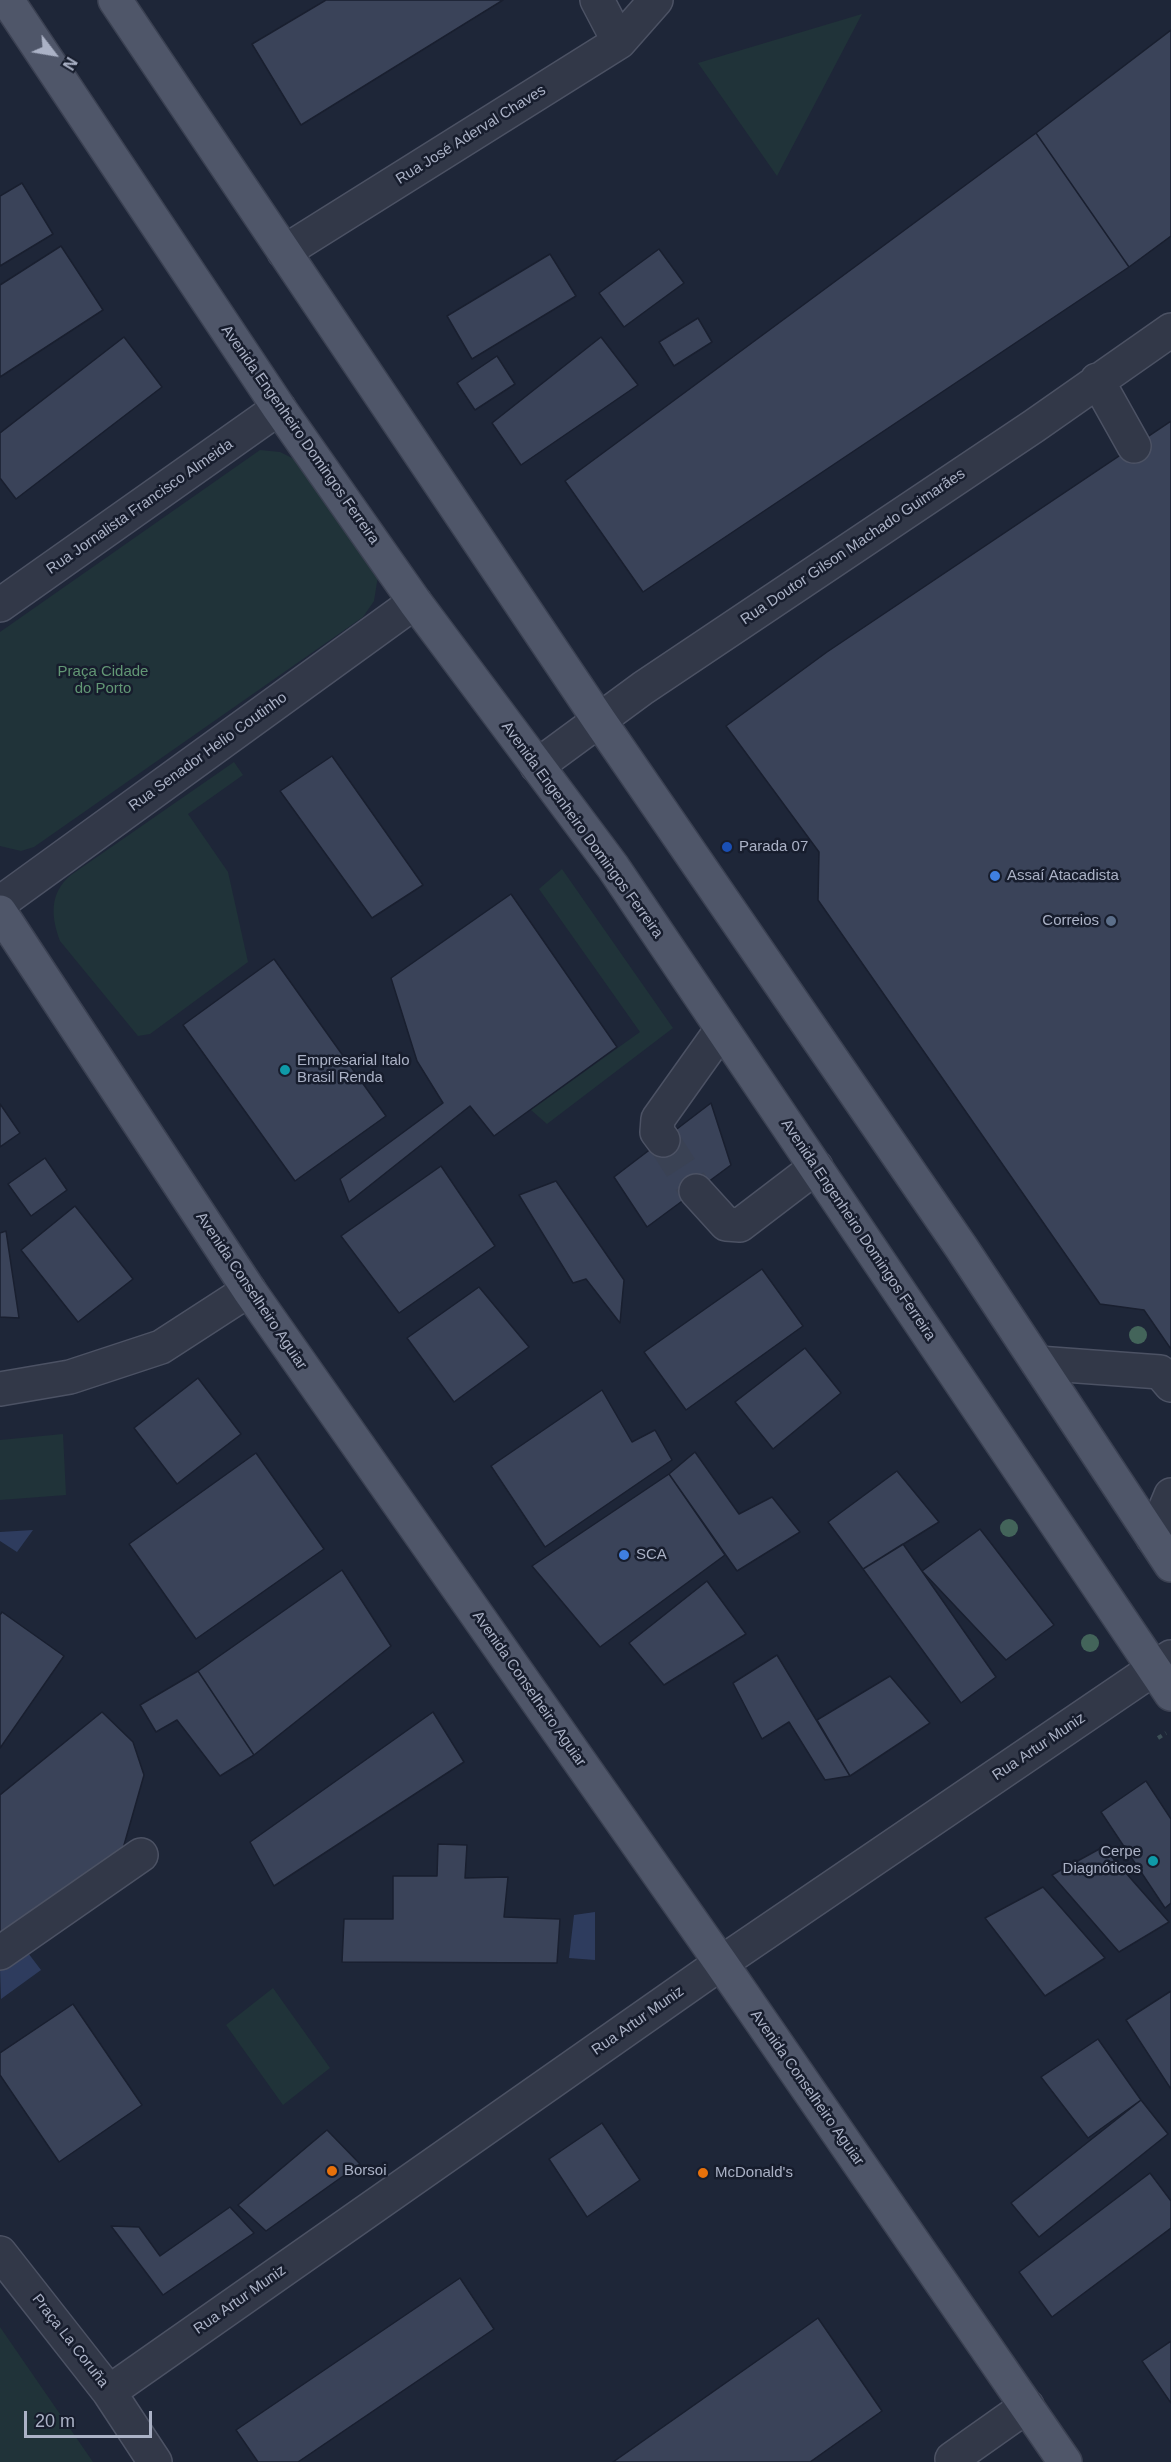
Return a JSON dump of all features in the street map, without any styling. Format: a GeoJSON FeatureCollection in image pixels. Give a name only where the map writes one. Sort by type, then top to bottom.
{"type":"FeatureCollection","features":[{"type":"Feature","properties":{"kind":"main road","name":"Avenida Engenheiro Domingos Ferreira"},"geometry":{"type":"LineString","coordinates":[[8,0],[279,408],[416,602],[614,867],[816,1167],[1165,1673]]}},
{"type":"Feature","properties":{"kind":"main road"},"geometry":{"type":"LineString","coordinates":[[115,0],[599,720],[961,1247],[1171,1565]]}},
{"type":"Feature","properties":{"kind":"main road","name":"Avenida Conselheiro Aguiar"},"geometry":{"type":"LineString","coordinates":[[0,912],[249,1290],[721,1963],[1065,2462]]}},
{"type":"Feature","properties":{"kind":"street"},"geometry":{"type":"LineString","coordinates":[[597,0],[619,42]]}},
{"type":"Feature","properties":{"kind":"street","name":"Rua José Aderval Chaves"},"geometry":{"type":"LineString","coordinates":[[284,252],[619,42],[656,0]]}},
{"type":"Feature","properties":{"kind":"street","name":"Rua Doutor Gilson Machado Guimarães"},"geometry":{"type":"LineString","coordinates":[[537,766],[599,720],[807,576],[1034,426],[1171,330]]}},
{"type":"Feature","properties":{"kind":"street"},"geometry":{"type":"LineString","coordinates":[[1097,380],[1134,446]]}},
{"type":"Feature","properties":{"kind":"street","name":"Rua Jornalista Francisco Almeida"},"geometry":{"type":"LineString","coordinates":[[0,605],[279,408]]}},
{"type":"Feature","properties":{"kind":"street","name":"Rua Senador Helio Coutinho"},"geometry":{"type":"LineString","coordinates":[[0,903],[416,602]]}},
{"type":"Feature","properties":{"kind":"street"},"geometry":{"type":"LineString","coordinates":[[663,1140],[657,1132],[658,1119],[722,1029]]}},
{"type":"Feature","properties":{"kind":"street"},"geometry":{"type":"LineString","coordinates":[[696,1191],[726,1224],[740,1225],[816,1167]]}},
{"type":"Feature","properties":{"kind":"street"},"geometry":{"type":"LineString","coordinates":[[0,1389],[70,1377],[160,1347],[249,1290]]}},
{"type":"Feature","properties":{"kind":"street"},"geometry":{"type":"LineString","coordinates":[[1038,1363],[1160,1372],[1171,1385]]}},
{"type":"Feature","properties":{"kind":"street"},"geometry":{"type":"LineString","coordinates":[[1153,1538],[1171,1495]]}},
{"type":"Feature","properties":{"kind":"street","name":"Rua Artur Muniz"},"geometry":{"type":"LineString","coordinates":[[110,2392],[721,1963],[1165,1673]]}},
{"type":"Feature","properties":{"kind":"street"},"geometry":{"type":"LineString","coordinates":[[0,1953],[141,1855]]}},
{"type":"Feature","properties":{"kind":"street","name":"Praça La Coruña"},"geometry":{"type":"LineString","coordinates":[[0,2253],[110,2392],[155,2462]]}},
{"type":"Feature","properties":{"kind":"street"},"geometry":{"type":"LineString","coordinates":[[952,2459],[1027,2406]]}},
{"type":"Feature","properties":{"kind":"green space"},"geometry":{"type":"Polygon","coordinates":[[[862,14],[777,176],[698,63],[862,14]]]}},
{"type":"Feature","properties":{"kind":"green space","name":"Praça Cidade do Porto"},"geometry":{"type":"Polygon","coordinates":[[[260,450],[280,452],[298,461],[378,576],[374,601],[363,617],[34,847],[21,851],[0,846],[0,632],[260,450]]]}},
{"type":"Feature","properties":{"kind":"green space"},"geometry":{"type":"Polygon","coordinates":[[[234,762],[243,775],[188,814],[228,872],[248,962],[150,1034],[138,1036],[60,941],[55,923],[55,897],[71,875],[234,762]]]}},
{"type":"Feature","properties":{"kind":"green space"},"geometry":{"type":"Polygon","coordinates":[[[562,869],[673,1028],[547,1124],[531,1110],[640,1032],[539,889],[562,869]]]}},
{"type":"Feature","properties":{"kind":"green space"},"geometry":{"type":"Polygon","coordinates":[[[63,1434],[66,1495],[0,1500],[0,1440],[63,1434]]]}},
{"type":"Feature","properties":{"kind":"green space"},"geometry":{"type":"Polygon","coordinates":[[[273,1988],[330,2068],[283,2105],[226,2025],[273,1988]]]}},
{"type":"Feature","properties":{"kind":"green space"},"geometry":{"type":"Polygon","coordinates":[[[0,2327],[93,2462],[0,2462],[0,2327]]]}},
{"type":"Feature","properties":{"kind":"water"},"geometry":{"type":"Polygon","coordinates":[[[33,1530],[17,1552],[0,1541],[0,1532],[33,1530]]]}},
{"type":"Feature","properties":{"kind":"water"},"geometry":{"type":"Polygon","coordinates":[[[595,1912],[595,1960],[569,1958],[574,1915],[595,1912]]]}},
{"type":"Feature","properties":{"kind":"water"},"geometry":{"type":"Polygon","coordinates":[[[25,1949],[41,1970],[1,1999],[0,1967],[25,1949]]]}},
{"type":"Feature","properties":{"kind":"building"},"geometry":{"type":"Polygon","coordinates":[[[326,0],[503,0],[301,125],[252,44],[326,0]]]}},
{"type":"Feature","properties":{"kind":"building"},"geometry":{"type":"Polygon","coordinates":[[[1171,30],[1171,236],[1129,267],[1036,133],[1171,30]]]}},
{"type":"Feature","properties":{"kind":"building"},"geometry":{"type":"Polygon","coordinates":[[[1036,133],[1129,267],[643,592],[565,481],[1036,133]]]}},
{"type":"Feature","properties":{"kind":"building"},"geometry":{"type":"Polygon","coordinates":[[[22,183],[53,234],[0,266],[0,196],[22,183]]]}},
{"type":"Feature","properties":{"kind":"building"},"geometry":{"type":"Polygon","coordinates":[[[61,246],[103,310],[0,377],[0,285],[61,246]]]}},
{"type":"Feature","properties":{"kind":"building"},"geometry":{"type":"Polygon","coordinates":[[[659,249],[684,283],[624,327],[599,293],[659,249]]]}},
{"type":"Feature","properties":{"kind":"building"},"geometry":{"type":"Polygon","coordinates":[[[550,254],[576,296],[472,359],[447,316],[550,254]]]}},
{"type":"Feature","properties":{"kind":"building"},"geometry":{"type":"Polygon","coordinates":[[[698,318],[712,342],[674,366],[659,342],[698,318]]]}},
{"type":"Feature","properties":{"kind":"building"},"geometry":{"type":"Polygon","coordinates":[[[124,337],[162,387],[16,499],[0,478],[0,433],[124,337]]]}},
{"type":"Feature","properties":{"kind":"building"},"geometry":{"type":"Polygon","coordinates":[[[601,337],[638,385],[521,465],[492,423],[601,337]]]}},
{"type":"Feature","properties":{"kind":"building"},"geometry":{"type":"Polygon","coordinates":[[[497,356],[515,384],[475,410],[457,383],[497,356]]]}},
{"type":"Feature","properties":{"kind":"building","name":"Assaí Atacadista"},"geometry":{"type":"Polygon","coordinates":[[[1171,421],[1171,1349],[1144,1310],[1100,1304],[818,900],[819,852],[726,726],[827,652],[1171,421]]]}},
{"type":"Feature","properties":{"kind":"building"},"geometry":{"type":"Polygon","coordinates":[[[332,756],[423,885],[372,918],[280,791],[332,756]]]}},
{"type":"Feature","properties":{"kind":"building"},"geometry":{"type":"Polygon","coordinates":[[[511,894],[617,1047],[494,1136],[470,1106],[349,1202],[340,1179],[443,1103],[417,1061],[391,978],[511,894]]]}},
{"type":"Feature","properties":{"kind":"building","name":"Empresarial Italo Brasil Renda"},"geometry":{"type":"Polygon","coordinates":[[[274,959],[386,1116],[295,1181],[183,1025],[274,959]]]}},
{"type":"Feature","properties":{"kind":"building"},"geometry":{"type":"Polygon","coordinates":[[[711,1103],[731,1165],[647,1227],[614,1177],[711,1103]]]}},
{"type":"Feature","properties":{"kind":"building"},"geometry":{"type":"Polygon","coordinates":[[[0,1104],[20,1133],[0,1147],[0,1104]]]}},
{"type":"Feature","properties":{"kind":"building"},"geometry":{"type":"Polygon","coordinates":[[[45,1158],[67,1190],[31,1216],[8,1184],[45,1158]]]}},
{"type":"Feature","properties":{"kind":"building"},"geometry":{"type":"Polygon","coordinates":[[[441,1166],[495,1246],[399,1313],[341,1236],[441,1166]]]}},
{"type":"Feature","properties":{"kind":"building"},"geometry":{"type":"Polygon","coordinates":[[[556,1181],[624,1280],[620,1323],[586,1279],[573,1283],[519,1195],[556,1181]]]}},
{"type":"Feature","properties":{"kind":"building"},"geometry":{"type":"Polygon","coordinates":[[[75,1206],[133,1279],[78,1322],[21,1250],[75,1206]]]}},
{"type":"Feature","properties":{"kind":"building"},"geometry":{"type":"Polygon","coordinates":[[[6,1231],[19,1318],[0,1317],[0,1233],[6,1231]]]}},
{"type":"Feature","properties":{"kind":"building"},"geometry":{"type":"Polygon","coordinates":[[[762,1269],[803,1326],[686,1410],[644,1352],[762,1269]]]}},
{"type":"Feature","properties":{"kind":"building"},"geometry":{"type":"Polygon","coordinates":[[[479,1287],[529,1347],[454,1402],[407,1338],[479,1287]]]}},
{"type":"Feature","properties":{"kind":"building"},"geometry":{"type":"Polygon","coordinates":[[[805,1348],[841,1393],[773,1449],[735,1402],[805,1348]]]}},
{"type":"Feature","properties":{"kind":"building"},"geometry":{"type":"Polygon","coordinates":[[[198,1378],[241,1434],[177,1484],[134,1428],[198,1378]]]}},
{"type":"Feature","properties":{"kind":"building"},"geometry":{"type":"Polygon","coordinates":[[[602,1390],[632,1442],[655,1430],[672,1460],[545,1547],[491,1466],[602,1390]]]}},
{"type":"Feature","properties":{"kind":"building"},"geometry":{"type":"Polygon","coordinates":[[[695,1452],[739,1514],[772,1497],[800,1532],[737,1571],[669,1474],[695,1452]]]}},
{"type":"Feature","properties":{"kind":"building"},"geometry":{"type":"Polygon","coordinates":[[[256,1453],[324,1549],[196,1639],[129,1544],[256,1453]]]}},
{"type":"Feature","properties":{"kind":"building"},"geometry":{"type":"Polygon","coordinates":[[[897,1471],[939,1522],[863,1569],[828,1522],[897,1471]]]}},
{"type":"Feature","properties":{"kind":"building"},"geometry":{"type":"Polygon","coordinates":[[[669,1474],[725,1555],[600,1647],[532,1566],[669,1474]]]}},
{"type":"Feature","properties":{"kind":"building"},"geometry":{"type":"Polygon","coordinates":[[[980,1529],[1054,1625],[1006,1660],[922,1571],[980,1529]]]}},
{"type":"Feature","properties":{"kind":"building"},"geometry":{"type":"Polygon","coordinates":[[[903,1544],[996,1677],[961,1703],[863,1569],[903,1544]]]}},
{"type":"Feature","properties":{"kind":"building"},"geometry":{"type":"Polygon","coordinates":[[[342,1570],[391,1646],[254,1755],[198,1671],[342,1570]]]}},
{"type":"Feature","properties":{"kind":"building"},"geometry":{"type":"Polygon","coordinates":[[[707,1581],[746,1634],[664,1685],[629,1643],[707,1581]]]}},
{"type":"Feature","properties":{"kind":"building"},"geometry":{"type":"Polygon","coordinates":[[[2,1612],[64,1656],[0,1748],[0,1615],[2,1612]]]}},
{"type":"Feature","properties":{"kind":"building"},"geometry":{"type":"Polygon","coordinates":[[[777,1655],[850,1776],[825,1780],[789,1722],[762,1739],[733,1683],[777,1655]]]}},
{"type":"Feature","properties":{"kind":"building"},"geometry":{"type":"Polygon","coordinates":[[[198,1671],[254,1755],[220,1776],[177,1720],[156,1732],[140,1705],[198,1671]]]}},
{"type":"Feature","properties":{"kind":"building"},"geometry":{"type":"Polygon","coordinates":[[[890,1676],[930,1723],[850,1776],[817,1720],[890,1676]]]}},
{"type":"Feature","properties":{"kind":"building"},"geometry":{"type":"Polygon","coordinates":[[[102,1712],[133,1742],[144,1775],[120,1859],[0,1941],[0,1795],[102,1712]]]}},
{"type":"Feature","properties":{"kind":"building"},"geometry":{"type":"Polygon","coordinates":[[[433,1712],[464,1762],[274,1886],[250,1842],[433,1712]]]}},
{"type":"Feature","properties":{"kind":"building","name":"Cerpe Diagnóticos"},"geometry":{"type":"Polygon","coordinates":[[[1146,1781],[1171,1819],[1171,1903],[1165,1908],[1101,1812],[1146,1781]]]}},
{"type":"Feature","properties":{"kind":"building"},"geometry":{"type":"Polygon","coordinates":[[[438,1844],[467,1845],[465,1878],[508,1877],[504,1917],[560,1919],[557,1963],[342,1962],[344,1919],[393,1919],[393,1876],[437,1876],[438,1844]]]}},
{"type":"Feature","properties":{"kind":"building"},"geometry":{"type":"Polygon","coordinates":[[[1103,1847],[1169,1922],[1119,1952],[1052,1875],[1103,1847]]]}},
{"type":"Feature","properties":{"kind":"building"},"geometry":{"type":"Polygon","coordinates":[[[1043,1887],[1105,1958],[1045,1996],[985,1918],[1043,1887]]]}},
{"type":"Feature","properties":{"kind":"building"},"geometry":{"type":"Polygon","coordinates":[[[1171,1991],[1171,2089],[1126,2020],[1171,1991]]]}},
{"type":"Feature","properties":{"kind":"building"},"geometry":{"type":"Polygon","coordinates":[[[73,2004],[142,2105],[59,2162],[0,2075],[0,2053],[73,2004]]]}},
{"type":"Feature","properties":{"kind":"building"},"geometry":{"type":"Polygon","coordinates":[[[1098,2039],[1141,2100],[1088,2138],[1041,2077],[1098,2039]]]}},
{"type":"Feature","properties":{"kind":"building"},"geometry":{"type":"Polygon","coordinates":[[[1141,2100],[1168,2134],[1039,2237],[1011,2203],[1141,2100]]]}},
{"type":"Feature","properties":{"kind":"building"},"geometry":{"type":"Polygon","coordinates":[[[602,2123],[640,2180],[587,2217],[549,2159],[602,2123]]]}},
{"type":"Feature","properties":{"kind":"building"},"geometry":{"type":"Polygon","coordinates":[[[327,2130],[360,2164],[266,2231],[238,2205],[327,2130]]]}},
{"type":"Feature","properties":{"kind":"building"},"geometry":{"type":"Polygon","coordinates":[[[1150,2173],[1171,2201],[1171,2228],[1052,2317],[1019,2272],[1150,2173]]]}},
{"type":"Feature","properties":{"kind":"building"},"geometry":{"type":"Polygon","coordinates":[[[230,2207],[254,2233],[163,2295],[111,2226],[139,2227],[160,2256],[230,2207]]]}},
{"type":"Feature","properties":{"kind":"building"},"geometry":{"type":"Polygon","coordinates":[[[460,2278],[494,2329],[298,2462],[258,2462],[236,2430],[460,2278]]]}},
{"type":"Feature","properties":{"kind":"building"},"geometry":{"type":"Polygon","coordinates":[[[818,2318],[882,2411],[810,2462],[613,2462],[818,2318]]]}},
{"type":"Feature","properties":{"kind":"building"},"geometry":{"type":"Polygon","coordinates":[[[1171,2341],[1171,2403],[1142,2361],[1171,2341]]]}},
{"type":"Feature","properties":{"kind":"tunnel"},"geometry":{"type":"LineString","coordinates":[[663,1140],[696,1191]]}},
{"type":"Feature","properties":{"kind":"place","name":"Parada 07"},"geometry":{"type":"Point","coordinates":[727,847]}},
{"type":"Feature","properties":{"kind":"place","name":"Assaí Atacadista"},"geometry":{"type":"Point","coordinates":[995,876]}},
{"type":"Feature","properties":{"kind":"place","name":"Correios"},"geometry":{"type":"Point","coordinates":[1111,921]}},
{"type":"Feature","properties":{"kind":"place","name":"Empresarial Italo Brasil Renda"},"geometry":{"type":"Point","coordinates":[285,1070]}},
{"type":"Feature","properties":{"kind":"place","name":"SCA"},"geometry":{"type":"Point","coordinates":[624,1555]}},
{"type":"Feature","properties":{"kind":"place","name":"Cerpe Diagnóticos"},"geometry":{"type":"Point","coordinates":[1153,1861]}},
{"type":"Feature","properties":{"kind":"place","name":"Borsoi"},"geometry":{"type":"Point","coordinates":[332,2171]}},
{"type":"Feature","properties":{"kind":"place","name":"McDonald's"},"geometry":{"type":"Point","coordinates":[703,2173]}}]}
